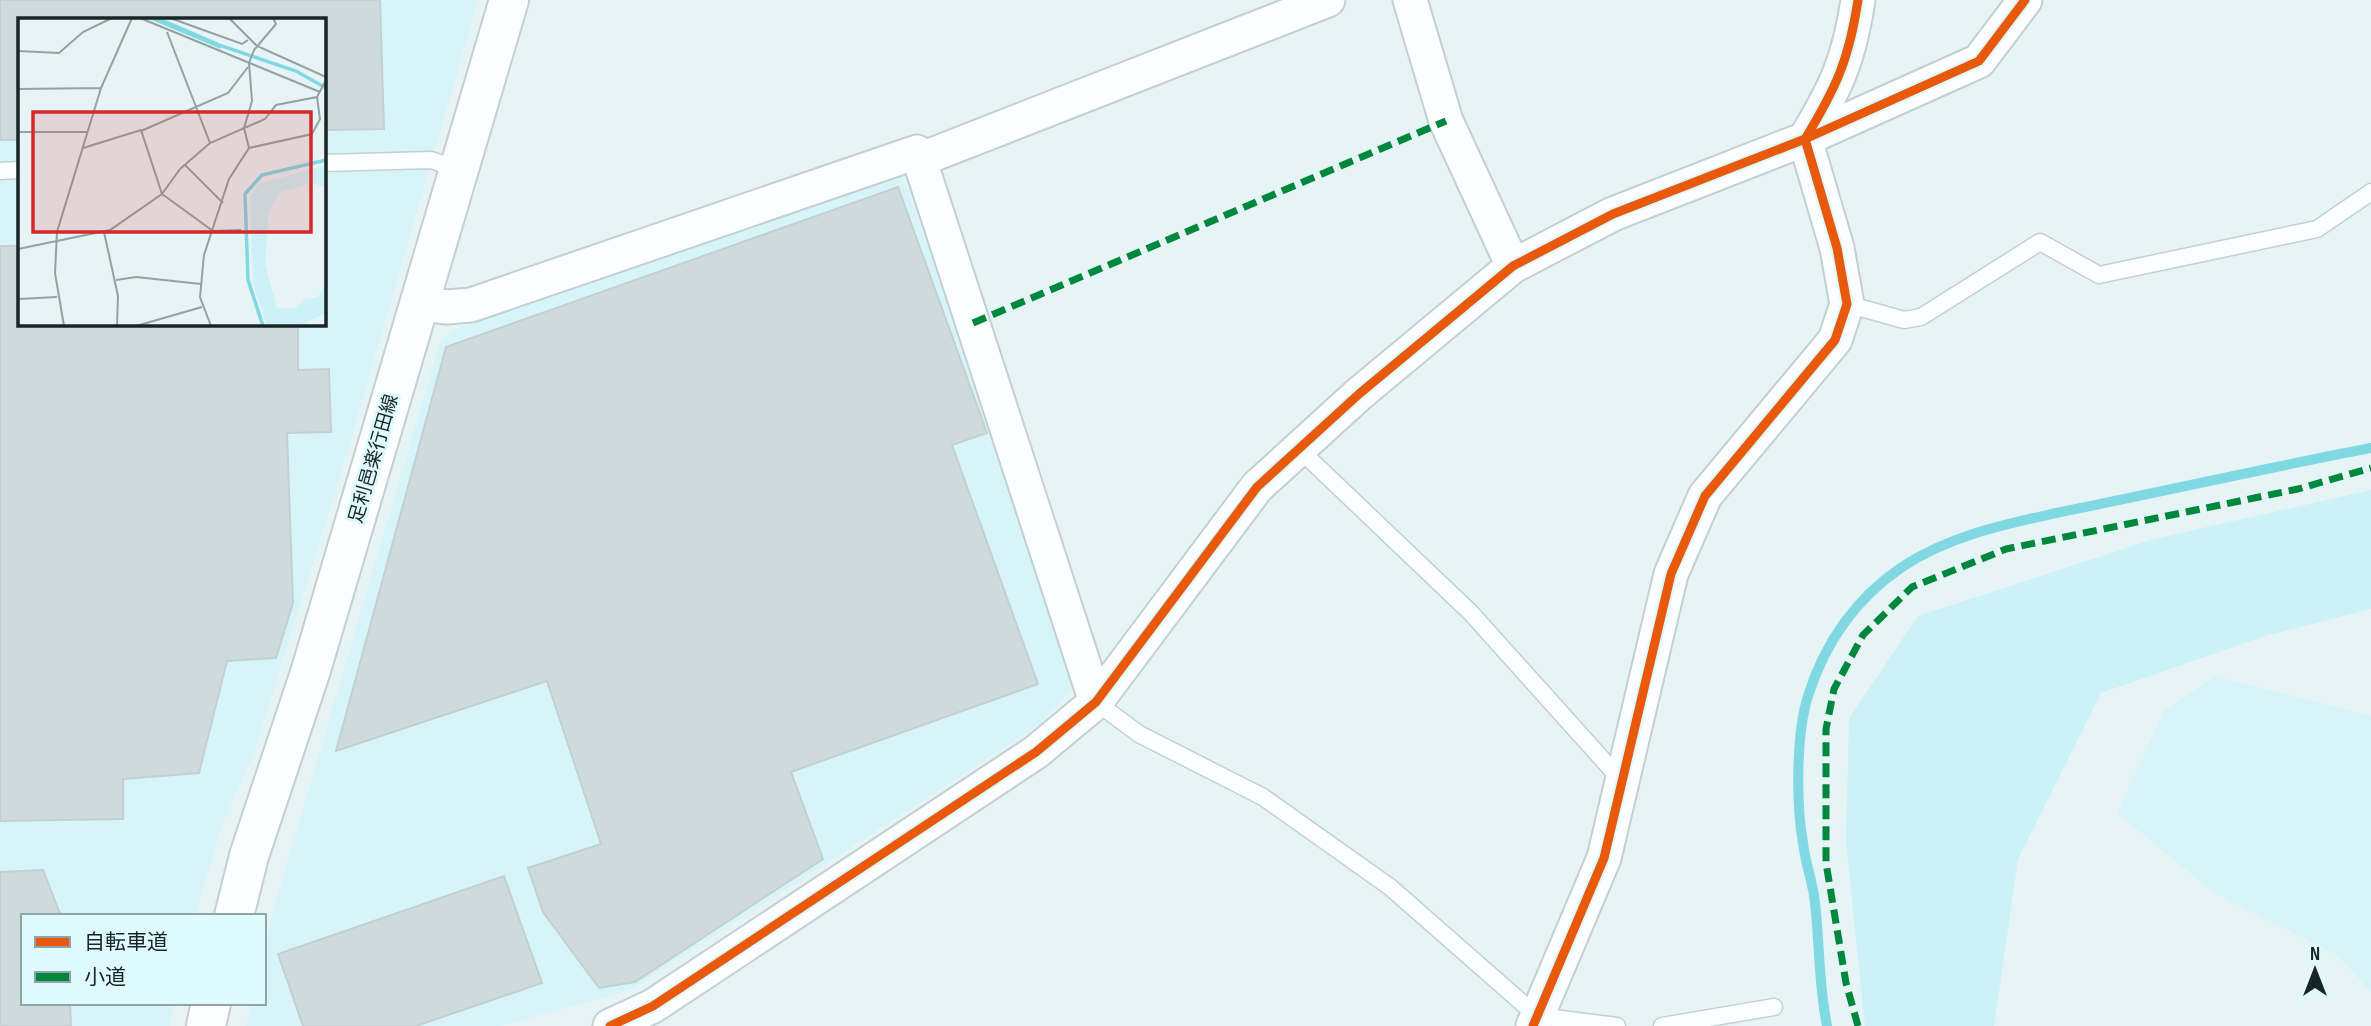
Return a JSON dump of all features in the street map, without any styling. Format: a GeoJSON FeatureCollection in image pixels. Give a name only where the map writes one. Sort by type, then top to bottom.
{"type":"FeatureCollection","features":[{"type":"Feature","properties":{"kind":"main road","name":"足利邑楽行田線"},"geometry":{"type":"LineString","coordinates":[[234,914],[249,856],[315,657],[509,0]]}},
{"type":"Feature","properties":{"kind":"main road"},"geometry":{"type":"LineString","coordinates":[[206,1026],[211,1005]]}},
{"type":"Feature","properties":{"kind":"street"},"geometry":{"type":"LineString","coordinates":[[919,160],[1328,0]]}},
{"type":"Feature","properties":{"kind":"street"},"geometry":{"type":"LineString","coordinates":[[1410,0],[1446,121],[1513,266]]}},
{"type":"Feature","properties":{"kind":"street"},"geometry":{"type":"LineString","coordinates":[[1535,1021],[1604,858],[1671,575],[1705,496],[1835,340],[1847,304],[1837,248],[1805,139],[1831,96],[1851,48],[1858,0]]}},
{"type":"Feature","properties":{"kind":"street"},"geometry":{"type":"LineString","coordinates":[[610,1026],[653,1006],[1036,752],[1097,702],[1257,487],[1425,337],[1513,266],[1613,214],[1805,139],[1979,61],[2025,0]]}},
{"type":"Feature","properties":{"kind":"street"},"geometry":{"type":"LineString","coordinates":[[419,304],[447,307],[471,305],[917,152],[1097,702]]}},
{"type":"Feature","properties":{"kind":"lane"},"geometry":{"type":"LineString","coordinates":[[326,163],[431,160],[460,170]]}},
{"type":"Feature","properties":{"kind":"lane"},"geometry":{"type":"LineString","coordinates":[[0,171],[18,170]]}},
{"type":"Feature","properties":{"kind":"lane"},"geometry":{"type":"LineString","coordinates":[[1847,304],[1904,320],[1921,317],[2040,242],[2099,275],[2317,229],[2371,191]]}},
{"type":"Feature","properties":{"kind":"lane"},"geometry":{"type":"LineString","coordinates":[[1300,450],[1471,613],[1623,782]]}},
{"type":"Feature","properties":{"kind":"lane"},"geometry":{"type":"LineString","coordinates":[[1097,702],[1139,734],[1263,797],[1369,872],[1535,1021],[1617,1026]]}},
{"type":"Feature","properties":{"kind":"lane"},"geometry":{"type":"LineString","coordinates":[[1662,1026],[1774,1007]]}},
{"type":"Feature","properties":{"kind":"shaded area"},"geometry":{"type":"Polygon","coordinates":[[[0,0],[478,0],[344,464],[254,753],[222,825],[196,914],[21,914],[21,1005],[174,1005],[169,1026],[0,1026],[0,0]]]}},
{"type":"Feature","properties":{"kind":"shaded area"},"geometry":{"type":"Polygon","coordinates":[[[903,176],[1076,669],[1070,691],[1039,725],[631,990],[501,1026],[246,1026],[251,1005],[266,1005],[266,939],[273,911],[440,342],[456,329],[903,176]]]}},
{"type":"Feature","properties":{"kind":"shaded area"},"geometry":{"type":"Polygon","coordinates":[[[2371,490],[2371,609],[2265,636],[2101,693],[2018,859],[1994,1026],[1865,1026],[1846,843],[1849,718],[1918,616],[2154,539],[2371,490]]]}},
{"type":"Feature","properties":{"kind":"shaded area"},"geometry":{"type":"Polygon","coordinates":[[[2215,676],[2371,716],[2371,992],[2337,955],[2213,892],[2117,813],[2164,711],[2215,676]]]}},
{"type":"Feature","properties":{"kind":"building"},"geometry":{"type":"Polygon","coordinates":[[[0,0],[380,0],[384,129],[326,130],[326,18],[18,18],[18,140],[0,140],[0,0]]]}},
{"type":"Feature","properties":{"kind":"building"},"geometry":{"type":"Polygon","coordinates":[[[898,187],[987,433],[952,445],[1038,684],[791,772],[823,859],[635,982],[599,988],[543,912],[528,868],[601,844],[547,681],[336,751],[446,347],[898,187]]]}},
{"type":"Feature","properties":{"kind":"building"},"geometry":{"type":"Polygon","coordinates":[[[0,246],[18,246],[18,326],[298,326],[298,370],[329,369],[331,432],[287,433],[293,603],[276,658],[227,661],[199,773],[123,779],[123,819],[0,821],[0,246]]]}},
{"type":"Feature","properties":{"kind":"building"},"geometry":{"type":"Polygon","coordinates":[[[43,870],[60,914],[21,914],[21,1005],[70,1005],[71,1026],[0,1026],[0,872],[43,870]]]}},
{"type":"Feature","properties":{"kind":"building"},"geometry":{"type":"Polygon","coordinates":[[[504,876],[542,983],[416,1026],[303,1026],[278,954],[504,876]]]}},
{"type":"Feature","properties":{"kind":"waterway"},"geometry":{"type":"LineString","coordinates":[[1827,1026],[1814,895],[1801,827],[1799,749],[1808,696],[1823,658],[1844,623],[1870,593],[1920,556],[1976,533],[2056,513],[2371,448]]}},
{"type":"Feature","properties":{"kind":"marked path"},"geometry":{"type":"LineString","coordinates":[[973,323],[1446,121]]}},
{"type":"Feature","properties":{"kind":"marked path"},"geometry":{"type":"LineString","coordinates":[[1858,1026],[1846,983],[1826,863],[1826,729],[1834,689],[1863,635],[1912,587],[2006,549],[2298,489],[2371,468]]}},
{"type":"Feature","properties":{"kind":"cycle path"},"geometry":{"type":"LineString","coordinates":[[1533,1026],[1604,858],[1671,574],[1705,496],[1835,340],[1847,304],[1837,248],[1805,139],[1840,73],[1858,0]]}},
{"type":"Feature","properties":{"kind":"cycle path"},"geometry":{"type":"LineString","coordinates":[[610,1026],[653,1006],[1036,752],[1096,702],[1257,487],[1359,394],[1513,266],[1613,214],[1805,139],[1979,61],[2025,0]]}}]}
